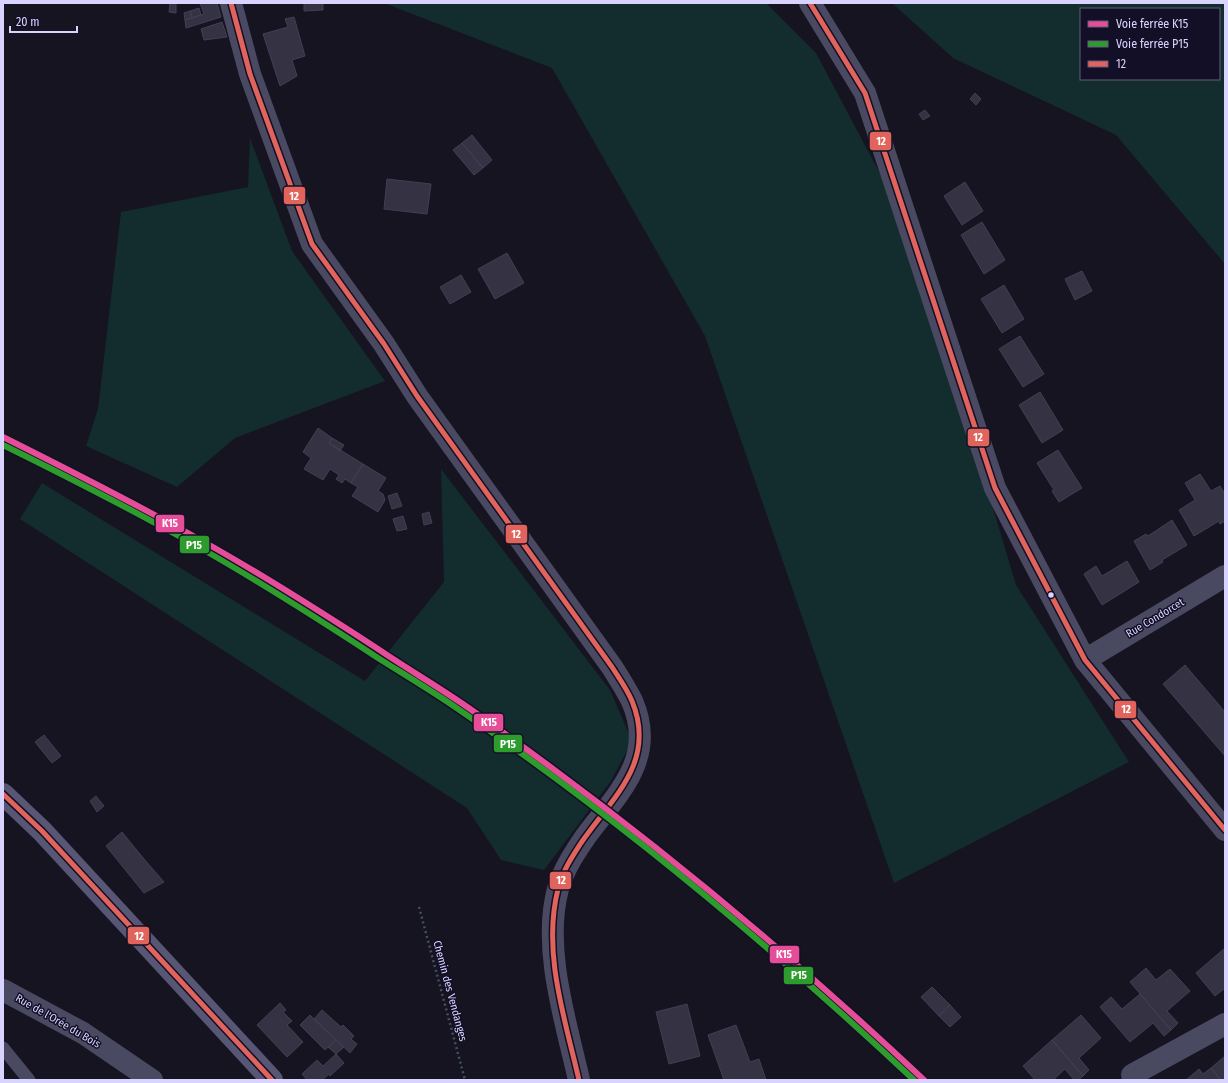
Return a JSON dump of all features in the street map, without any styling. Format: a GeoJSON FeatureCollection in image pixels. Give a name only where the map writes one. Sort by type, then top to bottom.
{"type":"FeatureCollection","features":[{"type":"Feature","properties":{"kind":"main road"},"geometry":{"type":"LineString","coordinates":[[3,794],[42,831],[272,1080]]}},
{"type":"Feature","properties":{"kind":"street"},"geometry":{"type":"LineString","coordinates":[[231,3],[250,74],[312,244],[384,344],[417,396],[612,667],[626,691],[637,717],[640,733],[640,748],[636,764],[628,779],[578,847],[558,888],[553,909],[554,961],[559,993],[579,1080]]}},
{"type":"Feature","properties":{"kind":"street"},"geometry":{"type":"LineString","coordinates":[[810,3],[866,93],[995,488],[1085,660],[1225,830]]}},
{"type":"Feature","properties":{"kind":"street","name":"Rue Condorcet"},"geometry":{"type":"LineString","coordinates":[[1085,660],[1225,576]]}},
{"type":"Feature","properties":{"kind":"street","name":"Rue de l'Orée du Bois"},"geometry":{"type":"LineString","coordinates":[[3,990],[83,1033],[152,1080]]}},
{"type":"Feature","properties":{"kind":"street"},"geometry":{"type":"LineString","coordinates":[[1136,1080],[1132,1075],[1225,1024]]}},
{"type":"Feature","properties":{"kind":"lane"},"geometry":{"type":"LineString","coordinates":[[3,1048],[29,1080]]}},
{"type":"Feature","properties":{"kind":"path","name":"Chemin des Vendanges"},"geometry":{"type":"LineString","coordinates":[[419,907],[465,1080]]}},
{"type":"Feature","properties":{"kind":"green space"},"geometry":{"type":"Polygon","coordinates":[[[384,3],[766,3],[816,53],[910,230],[1016,585],[1129,762],[894,883],[705,336],[552,68],[384,3]]]}},
{"type":"Feature","properties":{"kind":"green space"},"geometry":{"type":"Polygon","coordinates":[[[892,3],[1225,3],[1225,264],[1116,135],[953,58],[892,3]]]}},
{"type":"Feature","properties":{"kind":"green space"},"geometry":{"type":"Polygon","coordinates":[[[250,138],[292,251],[385,381],[235,438],[177,487],[86,446],[98,409],[121,212],[248,187],[250,138]]]}},
{"type":"Feature","properties":{"kind":"green space"},"geometry":{"type":"Polygon","coordinates":[[[441,469],[610,690],[632,741],[611,781],[544,870],[501,860],[467,808],[20,519],[42,483],[365,681],[444,582],[441,469]]]}},
{"type":"Feature","properties":{"kind":"building"},"geometry":{"type":"Polygon","coordinates":[[[170,3],[176,3],[176,13],[169,12],[170,3]]]}},
{"type":"Feature","properties":{"kind":"building"},"geometry":{"type":"Polygon","coordinates":[[[200,3],[217,3],[221,17],[186,28],[185,20],[204,14],[200,3]]]}},
{"type":"Feature","properties":{"kind":"building"},"geometry":{"type":"Polygon","coordinates":[[[304,3],[323,3],[323,10],[304,11],[304,3]]]}},
{"type":"Feature","properties":{"kind":"building"},"geometry":{"type":"Polygon","coordinates":[[[199,8],[201,15],[192,18],[190,11],[199,8]]]}},
{"type":"Feature","properties":{"kind":"building"},"geometry":{"type":"Polygon","coordinates":[[[190,11],[192,18],[185,20],[184,13],[190,11]]]}},
{"type":"Feature","properties":{"kind":"building"},"geometry":{"type":"Polygon","coordinates":[[[294,17],[305,56],[292,60],[297,76],[280,86],[263,34],[288,27],[285,19],[294,17]]]}},
{"type":"Feature","properties":{"kind":"building"},"geometry":{"type":"Polygon","coordinates":[[[222,22],[227,37],[204,40],[201,29],[222,22]]]}},
{"type":"Feature","properties":{"kind":"building"},"geometry":{"type":"Polygon","coordinates":[[[975,93],[981,99],[976,105],[970,99],[975,93]]]}},
{"type":"Feature","properties":{"kind":"building"},"geometry":{"type":"Polygon","coordinates":[[[925,110],[930,116],[923,120],[919,114],[925,110]]]}},
{"type":"Feature","properties":{"kind":"building"},"geometry":{"type":"Polygon","coordinates":[[[472,135],[492,160],[483,168],[462,143],[472,135]]]}},
{"type":"Feature","properties":{"kind":"building"},"geometry":{"type":"Polygon","coordinates":[[[462,143],[483,168],[474,175],[453,150],[462,143]]]}},
{"type":"Feature","properties":{"kind":"building"},"geometry":{"type":"Polygon","coordinates":[[[387,179],[431,184],[427,214],[384,209],[387,179]]]}},
{"type":"Feature","properties":{"kind":"building"},"geometry":{"type":"Polygon","coordinates":[[[965,182],[983,211],[962,225],[944,196],[965,182]]]}},
{"type":"Feature","properties":{"kind":"building"},"geometry":{"type":"Polygon","coordinates":[[[982,222],[1005,260],[984,274],[961,235],[982,222]]]}},
{"type":"Feature","properties":{"kind":"building"},"geometry":{"type":"Polygon","coordinates":[[[507,253],[524,283],[495,299],[478,269],[507,253]]]}},
{"type":"Feature","properties":{"kind":"building"},"geometry":{"type":"Polygon","coordinates":[[[1082,271],[1092,291],[1075,300],[1065,279],[1082,271]]]}},
{"type":"Feature","properties":{"kind":"building"},"geometry":{"type":"Polygon","coordinates":[[[461,275],[471,292],[450,304],[440,287],[461,275]]]}},
{"type":"Feature","properties":{"kind":"building"},"geometry":{"type":"Polygon","coordinates":[[[1004,285],[1024,319],[1002,333],[981,299],[1004,285]]]}},
{"type":"Feature","properties":{"kind":"building"},"geometry":{"type":"Polygon","coordinates":[[[1020,336],[1044,374],[1023,387],[999,349],[1020,336]]]}},
{"type":"Feature","properties":{"kind":"building"},"geometry":{"type":"Polygon","coordinates":[[[1040,392],[1063,430],[1042,443],[1019,405],[1040,392]]]}},
{"type":"Feature","properties":{"kind":"building"},"geometry":{"type":"Polygon","coordinates":[[[318,428],[332,438],[329,443],[363,464],[351,483],[345,479],[342,483],[336,479],[339,475],[330,469],[323,480],[304,469],[311,458],[303,452],[318,428]]]}},
{"type":"Feature","properties":{"kind":"building"},"geometry":{"type":"Polygon","coordinates":[[[332,438],[344,445],[340,451],[329,443],[332,438]]]}},
{"type":"Feature","properties":{"kind":"building"},"geometry":{"type":"Polygon","coordinates":[[[1058,450],[1082,488],[1059,502],[1052,491],[1054,490],[1037,463],[1058,450]]]}},
{"type":"Feature","properties":{"kind":"building"},"geometry":{"type":"Polygon","coordinates":[[[363,464],[386,478],[378,491],[383,494],[385,500],[378,512],[352,496],[358,487],[351,483],[363,464]]]}},
{"type":"Feature","properties":{"kind":"building"},"geometry":{"type":"Polygon","coordinates":[[[1200,474],[1211,491],[1220,486],[1225,494],[1225,521],[1220,524],[1219,521],[1194,536],[1179,510],[1195,500],[1185,483],[1200,474]]]}},
{"type":"Feature","properties":{"kind":"building"},"geometry":{"type":"Polygon","coordinates":[[[397,493],[402,506],[392,509],[388,496],[397,493]]]}},
{"type":"Feature","properties":{"kind":"building"},"geometry":{"type":"Polygon","coordinates":[[[429,512],[432,523],[424,525],[422,514],[429,512]]]}},
{"type":"Feature","properties":{"kind":"building"},"geometry":{"type":"Polygon","coordinates":[[[403,516],[407,529],[397,531],[393,519],[403,516]]]}},
{"type":"Feature","properties":{"kind":"building"},"geometry":{"type":"Polygon","coordinates":[[[1172,520],[1187,545],[1162,560],[1163,562],[1150,570],[1134,541],[1146,534],[1148,536],[1172,520]]]}},
{"type":"Feature","properties":{"kind":"building"},"geometry":{"type":"Polygon","coordinates":[[[1127,561],[1139,582],[1102,605],[1084,574],[1096,566],[1102,576],[1127,561]]]}},
{"type":"Feature","properties":{"kind":"building"},"geometry":{"type":"Polygon","coordinates":[[[1185,665],[1225,712],[1225,756],[1163,684],[1185,665]]]}},
{"type":"Feature","properties":{"kind":"building"},"geometry":{"type":"Polygon","coordinates":[[[44,735],[61,756],[52,763],[35,742],[44,735]]]}},
{"type":"Feature","properties":{"kind":"building"},"geometry":{"type":"Polygon","coordinates":[[[96,796],[104,806],[97,812],[90,801],[96,796]]]}},
{"type":"Feature","properties":{"kind":"building"},"geometry":{"type":"Polygon","coordinates":[[[122,832],[164,882],[144,893],[106,846],[122,832]]]}},
{"type":"Feature","properties":{"kind":"building"},"geometry":{"type":"Polygon","coordinates":[[[1225,948],[1225,988],[1215,996],[1196,973],[1225,948]]]}},
{"type":"Feature","properties":{"kind":"building"},"geometry":{"type":"Polygon","coordinates":[[[1146,968],[1156,980],[1170,969],[1190,991],[1167,1011],[1178,1023],[1171,1030],[1130,982],[1146,968]]]}},
{"type":"Feature","properties":{"kind":"building"},"geometry":{"type":"Polygon","coordinates":[[[932,987],[950,1005],[939,1016],[921,997],[932,987]]]}},
{"type":"Feature","properties":{"kind":"building"},"geometry":{"type":"Polygon","coordinates":[[[1140,994],[1171,1030],[1164,1036],[1153,1023],[1130,1042],[1100,1007],[1111,997],[1122,1009],[1140,994]]]}},
{"type":"Feature","properties":{"kind":"building"},"geometry":{"type":"Polygon","coordinates":[[[280,1003],[286,1010],[283,1012],[292,1021],[287,1025],[303,1042],[287,1057],[257,1025],[280,1003]]]}},
{"type":"Feature","properties":{"kind":"building"},"geometry":{"type":"Polygon","coordinates":[[[687,1004],[700,1056],[669,1064],[656,1012],[687,1004]]]}},
{"type":"Feature","properties":{"kind":"building"},"geometry":{"type":"Polygon","coordinates":[[[950,1005],[961,1017],[950,1027],[939,1016],[950,1005]]]}},
{"type":"Feature","properties":{"kind":"building"},"geometry":{"type":"Polygon","coordinates":[[[322,1010],[341,1027],[343,1025],[354,1036],[351,1039],[357,1044],[350,1053],[314,1019],[322,1010]]]}},
{"type":"Feature","properties":{"kind":"building"},"geometry":{"type":"Polygon","coordinates":[[[310,1015],[336,1040],[325,1050],[300,1025],[310,1015]]]}},
{"type":"Feature","properties":{"kind":"building"},"geometry":{"type":"Polygon","coordinates":[[[1081,1015],[1101,1038],[1079,1058],[1089,1070],[1083,1076],[1052,1040],[1081,1015]]]}},
{"type":"Feature","properties":{"kind":"building"},"geometry":{"type":"Polygon","coordinates":[[[736,1025],[750,1062],[759,1059],[766,1080],[724,1080],[708,1035],[736,1025]]]}},
{"type":"Feature","properties":{"kind":"building"},"geometry":{"type":"Polygon","coordinates":[[[336,1040],[344,1047],[336,1054],[328,1047],[336,1040]]]}},
{"type":"Feature","properties":{"kind":"building"},"geometry":{"type":"Polygon","coordinates":[[[1052,1040],[1083,1076],[1078,1080],[1074,1080],[1065,1069],[1053,1080],[1035,1080],[1023,1066],[1052,1040]]]}},
{"type":"Feature","properties":{"kind":"building"},"geometry":{"type":"Polygon","coordinates":[[[336,1054],[344,1063],[330,1076],[329,1074],[322,1080],[307,1080],[302,1074],[317,1060],[323,1066],[336,1054]]]}},
{"type":"Feature","properties":{"kind":"building"},"geometry":{"type":"Polygon","coordinates":[[[1225,1056],[1225,1080],[1221,1080],[1211,1068],[1225,1056]]]}},
{"type":"Feature","properties":{"kind":"building"},"geometry":{"type":"Polygon","coordinates":[[[1211,1068],[1221,1080],[1186,1080],[1199,1069],[1203,1074],[1211,1068]]]}},
{"type":"Feature","properties":{"kind":"rail line","name":"K15"},"geometry":{"type":"LineString","coordinates":[[3,437],[129,501],[226,555],[313,608],[473,711],[591,797],[705,887],[816,982],[924,1080]]}},
{"type":"Feature","properties":{"kind":"rail line","name":"P15"},"geometry":{"type":"LineString","coordinates":[[3,445],[178,535],[269,588],[458,709],[518,751],[636,839],[750,933],[914,1080]]}},
{"type":"Feature","properties":{"kind":"transit line","name":"12"},"geometry":{"type":"LineString","coordinates":[[231,3],[250,74],[312,244],[384,344],[417,396],[612,667],[632,701],[638,723],[639,743],[635,761],[628,778],[581,843],[568,865],[558,889],[554,913],[553,937],[557,985],[579,1080]]}},
{"type":"Feature","properties":{"kind":"transit line","name":"12"},"geometry":{"type":"LineString","coordinates":[[810,3],[865,93],[995,488],[1085,660],[1225,830]]}},
{"type":"Feature","properties":{"kind":"transit line","name":"12"},"geometry":{"type":"LineString","coordinates":[[3,794],[42,831],[272,1080]]}}]}
